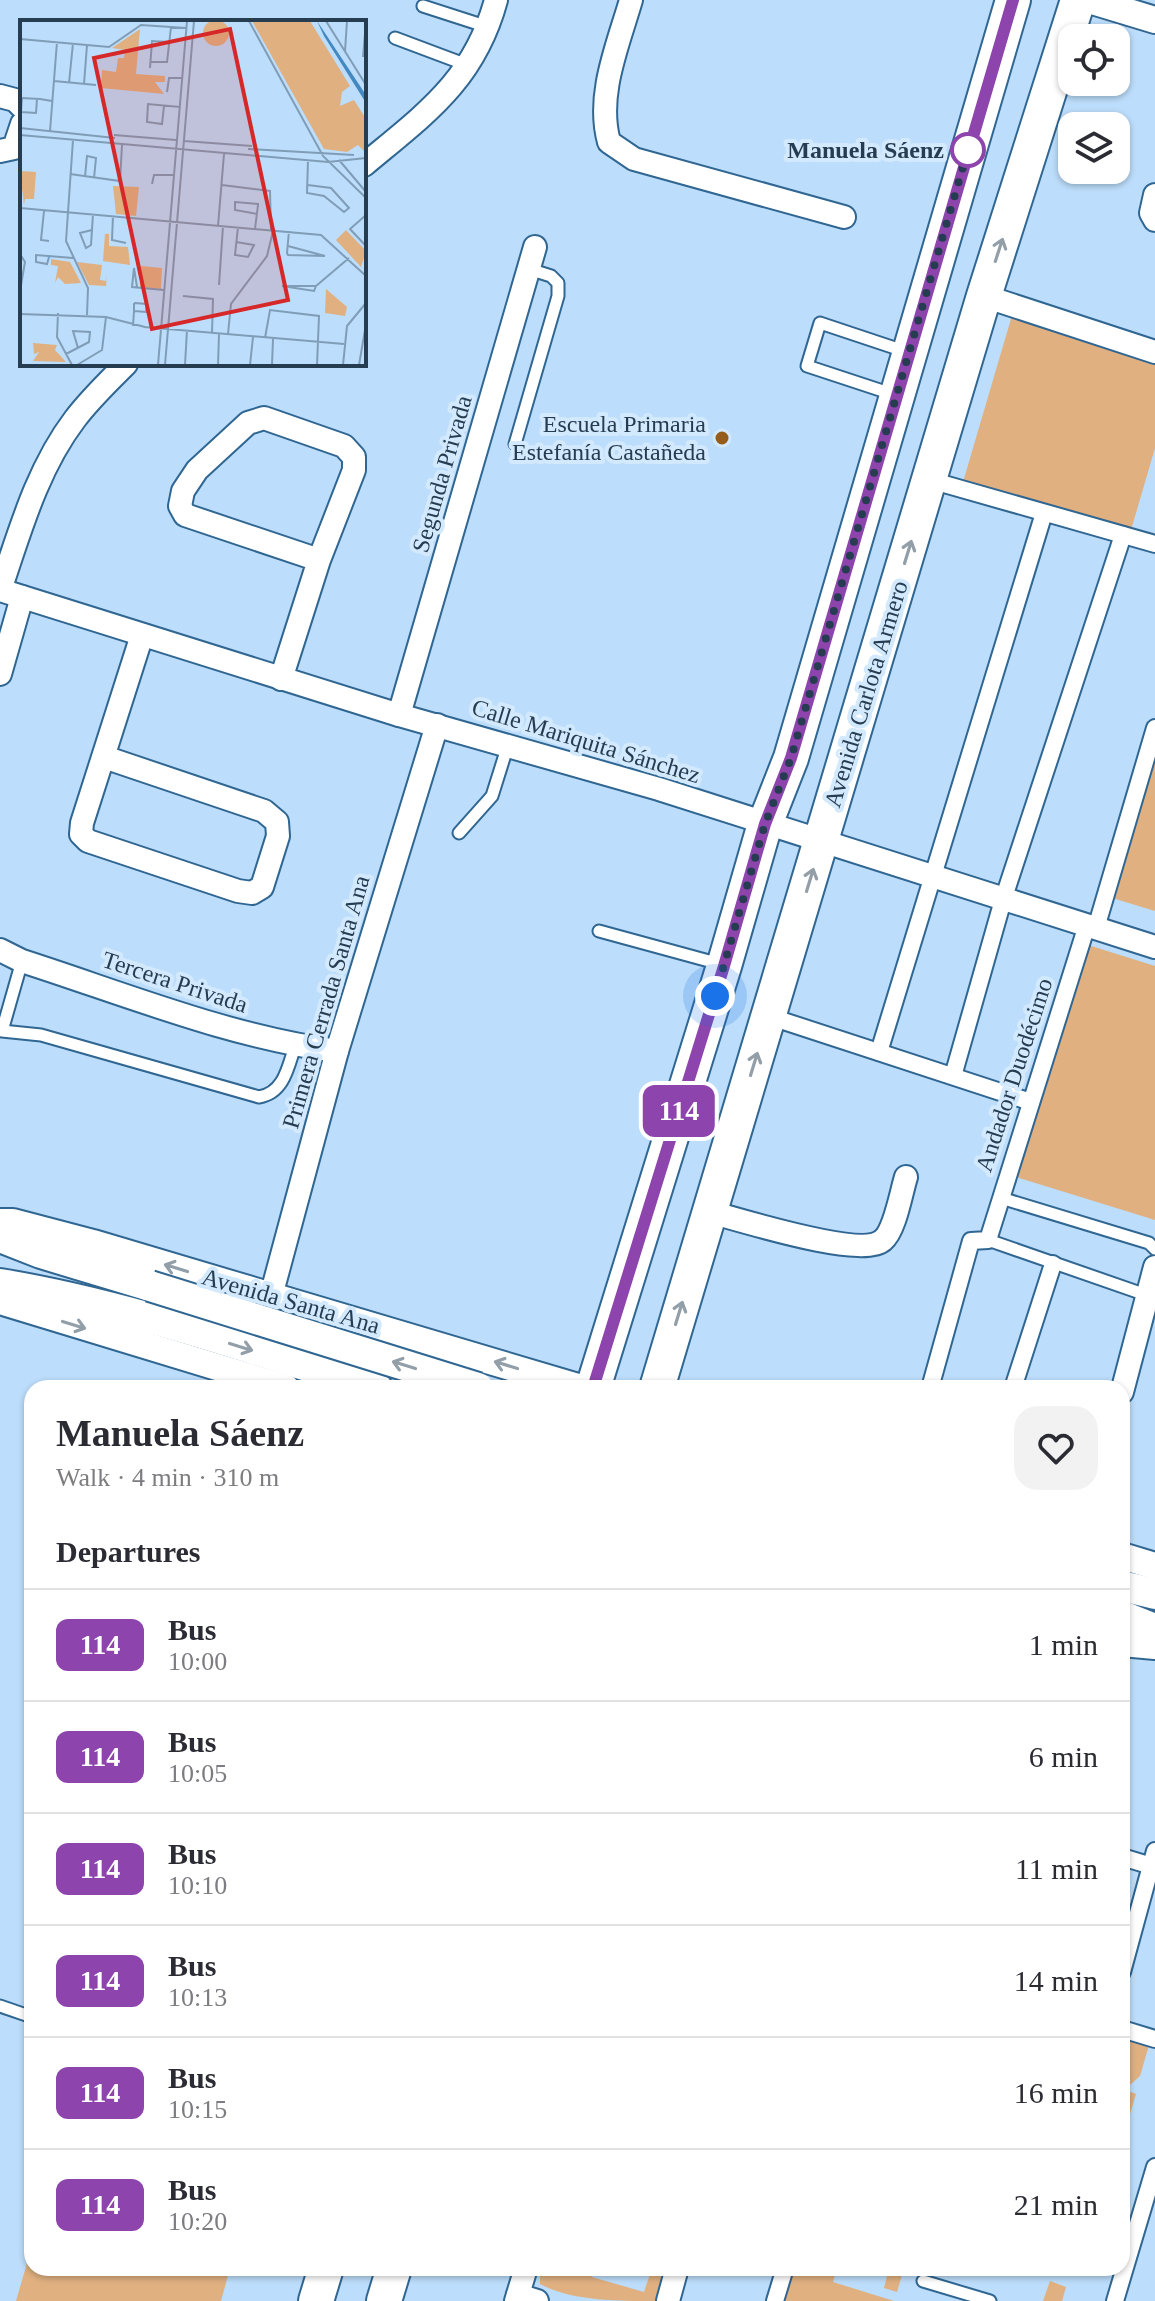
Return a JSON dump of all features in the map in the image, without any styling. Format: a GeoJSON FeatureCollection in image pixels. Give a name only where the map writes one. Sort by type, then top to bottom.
{"type":"FeatureCollection","features":[{"type":"Feature","properties":{"kind":"main road"},"geometry":{"type":"LineString","coordinates":[[595,1380],[765,824],[791,758],[1013,0]]}},
{"type":"Feature","properties":{"kind":"main road","name":"Avenida Carlota Armero"},"geometry":{"type":"LineString","coordinates":[[659,1380],[984,296],[1078,0]]}},
{"type":"Feature","properties":{"kind":"main road","name":"Avenida Santa Ana"},"geometry":{"type":"LineString","coordinates":[[0,1237],[41,1253],[452,1380]]}},
{"type":"Feature","properties":{"kind":"main road"},"geometry":{"type":"LineString","coordinates":[[0,1284],[49,1292],[140,1316],[351,1380]]}},
{"type":"Feature","properties":{"kind":"main road"},"geometry":{"type":"LineString","coordinates":[[1130,1588],[1155,1594]]}},
{"type":"Feature","properties":{"kind":"main road"},"geometry":{"type":"LineString","coordinates":[[1130,1619],[1155,1629]]}},
{"type":"Feature","properties":{"kind":"main road"},"geometry":{"type":"LineString","coordinates":[[316,2301],[324,2276]]}},
{"type":"Feature","properties":{"kind":"main road"},"geometry":{"type":"LineString","coordinates":[[384,2301],[392,2276]]}},
{"type":"Feature","properties":{"kind":"street"},"geometry":{"type":"LineString","coordinates":[[366,163],[449,90],[481,43],[496,0]]}},
{"type":"Feature","properties":{"kind":"street"},"geometry":{"type":"LineString","coordinates":[[631,0],[612,64],[603,120],[609,142],[634,159],[844,217]]}},
{"type":"Feature","properties":{"kind":"street"},"geometry":{"type":"LineString","coordinates":[[1089,0],[1155,20]]}},
{"type":"Feature","properties":{"kind":"street"},"geometry":{"type":"LineString","coordinates":[[0,96],[15,100],[20,105]]}},
{"type":"Feature","properties":{"kind":"street"},"geometry":{"type":"LineString","coordinates":[[0,151],[14,148],[20,130]]}},
{"type":"Feature","properties":{"kind":"street"},"geometry":{"type":"LineString","coordinates":[[1155,195],[1151,213],[1155,220]]}},
{"type":"Feature","properties":{"kind":"street","name":"Segunda Privada"},"geometry":{"type":"LineString","coordinates":[[399,715],[535,247]]}},
{"type":"Feature","properties":{"kind":"street"},"geometry":{"type":"LineString","coordinates":[[984,296],[1155,352]]}},
{"type":"Feature","properties":{"kind":"street"},"geometry":{"type":"LineString","coordinates":[[0,590],[25,515],[54,451],[93,396],[124,366]]}},
{"type":"Feature","properties":{"kind":"street"},"geometry":{"type":"LineString","coordinates":[[281,679],[319,560],[354,470],[354,457],[344,446],[264,418],[248,423],[197,470],[183,491],[180,506],[185,515],[319,560]]}},
{"type":"Feature","properties":{"kind":"street"},"geometry":{"type":"LineString","coordinates":[[930,480],[1155,544]]}},
{"type":"Feature","properties":{"kind":"street"},"geometry":{"type":"LineString","coordinates":[[879,1052],[1044,513]]}},
{"type":"Feature","properties":{"kind":"street"},"geometry":{"type":"LineString","coordinates":[[953,1076],[1003,900],[1123,535]]}},
{"type":"Feature","properties":{"kind":"street","name":"Calle Mariquita Sánchez"},"geometry":{"type":"LineString","coordinates":[[0,590],[1155,947]]}},
{"type":"Feature","properties":{"kind":"street"},"geometry":{"type":"LineString","coordinates":[[0,674],[22,597]]}},
{"type":"Feature","properties":{"kind":"street"},"geometry":{"type":"LineString","coordinates":[[104,757],[264,811],[277,822],[278,836],[262,887],[252,893],[238,891],[88,841],[81,834],[82,823],[142,635]]}},
{"type":"Feature","properties":{"kind":"street","name":"Primera Cerrada Santa Ana"},"geometry":{"type":"LineString","coordinates":[[271,1296],[337,1051],[437,725]]}},
{"type":"Feature","properties":{"kind":"street","name":"Andador Duodécimo"},"geometry":{"type":"LineString","coordinates":[[988,1240],[1155,728]]}},
{"type":"Feature","properties":{"kind":"street","name":"Tercera Privada"},"geometry":{"type":"LineString","coordinates":[[0,950],[22,961],[236,1030],[295,1046],[337,1051]]}},
{"type":"Feature","properties":{"kind":"street"},"geometry":{"type":"LineString","coordinates":[[768,1016],[1031,1102]]}},
{"type":"Feature","properties":{"kind":"street"},"geometry":{"type":"LineString","coordinates":[[710,1212],[816,1240],[874,1246],[890,1231],[906,1177]]}},
{"type":"Feature","properties":{"kind":"street","name":"Avenida Santa Ana"},"geometry":{"type":"LineString","coordinates":[[0,1222],[13,1222],[93,1243],[555,1380]]}},
{"type":"Feature","properties":{"kind":"street"},"geometry":{"type":"LineString","coordinates":[[932,1380],[971,1241],[988,1240]]}},
{"type":"Feature","properties":{"kind":"street"},"geometry":{"type":"LineString","coordinates":[[1016,1380],[1053,1264]]}},
{"type":"Feature","properties":{"kind":"street"},"geometry":{"type":"LineString","coordinates":[[1125,1380],[1155,1267]]}},
{"type":"Feature","properties":{"kind":"street"},"geometry":{"type":"LineString","coordinates":[[0,1301],[260,1380]]}},
{"type":"Feature","properties":{"kind":"street"},"geometry":{"type":"LineString","coordinates":[[435,1343],[457,1362],[462,1380]]}},
{"type":"Feature","properties":{"kind":"street"},"geometry":{"type":"LineString","coordinates":[[1130,1558],[1155,1566]]}},
{"type":"Feature","properties":{"kind":"street"},"geometry":{"type":"LineString","coordinates":[[1130,1644],[1155,1646]]}},
{"type":"Feature","properties":{"kind":"street"},"geometry":{"type":"LineString","coordinates":[[1130,1858],[1154,1861],[1130,1944]]}},
{"type":"Feature","properties":{"kind":"street"},"geometry":{"type":"LineString","coordinates":[[1130,2031],[1155,2039]]}},
{"type":"Feature","properties":{"kind":"street"},"geometry":{"type":"LineString","coordinates":[[1130,2251],[1155,2167]]}},
{"type":"Feature","properties":{"kind":"street"},"geometry":{"type":"LineString","coordinates":[[524,2299],[525,2276]]}},
{"type":"Feature","properties":{"kind":"street"},"geometry":{"type":"LineString","coordinates":[[668,2301],[675,2276]]}},
{"type":"Feature","properties":{"kind":"street"},"geometry":{"type":"LineString","coordinates":[[775,2301],[783,2276]]}},
{"type":"Feature","properties":{"kind":"street"},"geometry":{"type":"LineString","coordinates":[[1115,2301],[1122,2276]]}},
{"type":"Feature","properties":{"kind":"lane"},"geometry":{"type":"LineString","coordinates":[[423,6],[488,27]]}},
{"type":"Feature","properties":{"kind":"lane"},"geometry":{"type":"LineString","coordinates":[[395,38],[467,65]]}},
{"type":"Feature","properties":{"kind":"lane"},"geometry":{"type":"LineString","coordinates":[[515,444],[558,296],[558,283],[551,276],[529,269]]}},
{"type":"Feature","properties":{"kind":"lane"},"geometry":{"type":"LineString","coordinates":[[895,395],[807,366],[820,323],[908,352]]}},
{"type":"Feature","properties":{"kind":"lane"},"geometry":{"type":"LineString","coordinates":[[459,833],[492,796],[508,745]]}},
{"type":"Feature","properties":{"kind":"lane"},"geometry":{"type":"LineString","coordinates":[[599,931],[724,966]]}},
{"type":"Feature","properties":{"kind":"lane"},"geometry":{"type":"LineString","coordinates":[[22,961],[1,1031],[41,1035],[259,1097],[270,1095],[280,1086],[295,1046]]}},
{"type":"Feature","properties":{"kind":"lane"},"geometry":{"type":"LineString","coordinates":[[1001,1198],[1149,1243],[1155,1249]]}},
{"type":"Feature","properties":{"kind":"lane"},"geometry":{"type":"LineString","coordinates":[[988,1240],[1149,1296]]}},
{"type":"Feature","properties":{"kind":"lane"},"geometry":{"type":"LineString","coordinates":[[0,2006],[24,2014]]}},
{"type":"Feature","properties":{"kind":"lane"},"geometry":{"type":"LineString","coordinates":[[923,2281],[990,2301]]}},
{"type":"Feature","properties":{"kind":"shaded area"},"geometry":{"type":"Polygon","coordinates":[[[1013,312],[1155,353],[1155,448],[1131,530],[963,482],[1013,312]]]}},
{"type":"Feature","properties":{"kind":"shaded area"},"geometry":{"type":"Polygon","coordinates":[[[1155,744],[1155,911],[1109,897],[1155,744]]]}},
{"type":"Feature","properties":{"kind":"shaded area"},"geometry":{"type":"Polygon","coordinates":[[[1085,944],[1155,966],[1155,1220],[1013,1176],[1085,944]]]}},
{"type":"Feature","properties":{"kind":"shaded area"},"geometry":{"type":"Polygon","coordinates":[[[1130,2039],[1149,2045],[1140,2076],[1130,2085],[1130,2039]]]}},
{"type":"Feature","properties":{"kind":"shaded area"},"geometry":{"type":"Polygon","coordinates":[[[1130,2092],[1136,2094],[1130,2114],[1130,2092]]]}},
{"type":"Feature","properties":{"kind":"shaded area"},"geometry":{"type":"Polygon","coordinates":[[[24,2274],[24,2276],[228,2276],[221,2301],[16,2301],[24,2274]]]}},
{"type":"Feature","properties":{"kind":"shaded area"},"geometry":{"type":"Polygon","coordinates":[[[540,2276],[592,2276],[644,2292],[649,2276],[662,2276],[655,2301],[580,2297],[540,2284],[540,2276]]]}},
{"type":"Feature","properties":{"kind":"shaded area"},"geometry":{"type":"Polygon","coordinates":[[[790,2276],[835,2276],[833,2282],[894,2301],[782,2301],[790,2276]]]}},
{"type":"Feature","properties":{"kind":"shaded area"},"geometry":{"type":"Polygon","coordinates":[[[887,2276],[902,2276],[897,2292],[884,2288],[887,2276]]]}},
{"type":"Feature","properties":{"kind":"shaded area"},"geometry":{"type":"Polygon","coordinates":[[[1050,2281],[1066,2287],[1062,2301],[1043,2301],[1050,2281]]]}},
{"type":"Feature","properties":{"kind":"bus line","name":"114"},"geometry":{"type":"LineString","coordinates":[[595,1380],[765,824],[791,758],[1013,0]]}},
{"type":"Feature","properties":{"kind":"place","name":"Manuela Sáenz"},"geometry":{"type":"Point","coordinates":[968,150]}},
{"type":"Feature","properties":{"kind":"place","name":"Escuela Primaria Estefanía Castañeda"},"geometry":{"type":"Point","coordinates":[722,438]}},
{"type":"Feature","properties":{"kind":"route"},"geometry":{"type":"LineString","coordinates":[[715,996],[765,824],[791,758],[970,143],[968,150]]}}]}
